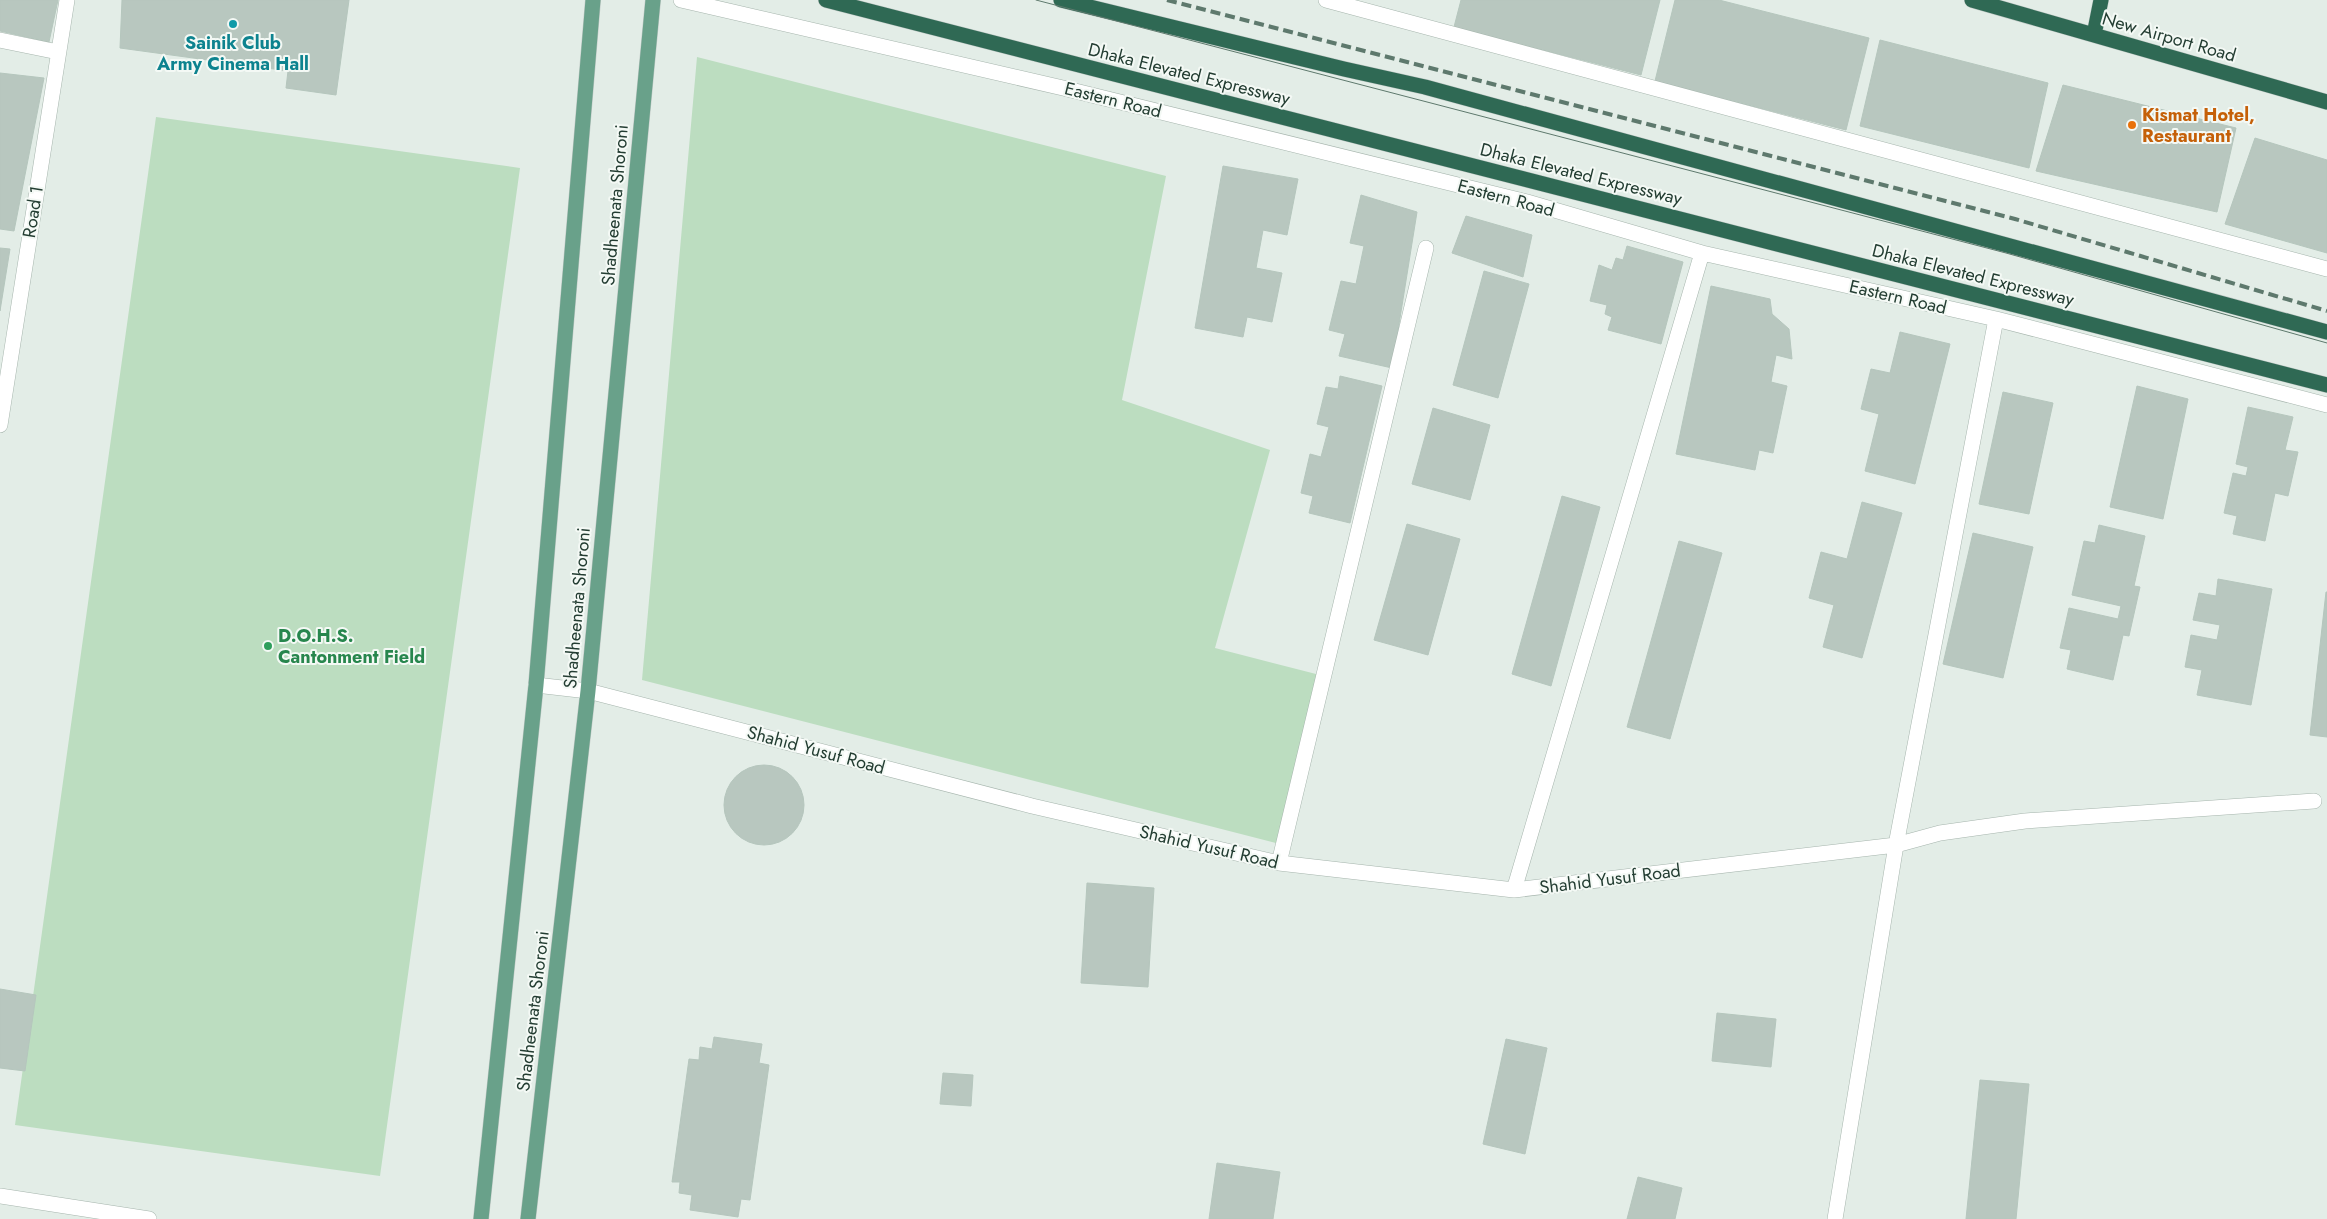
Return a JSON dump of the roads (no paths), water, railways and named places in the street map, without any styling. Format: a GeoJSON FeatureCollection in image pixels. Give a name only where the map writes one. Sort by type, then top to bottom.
{"type":"FeatureCollection","features":[{"type":"Feature","properties":{"kind":"highway","name":"Dhaka Elevated Expressway"},"geometry":{"type":"LineString","coordinates":[[826,0],[2327,385]]}},
{"type":"Feature","properties":{"kind":"highway","name":"Dhaka Elevated Expressway"},"geometry":{"type":"LineString","coordinates":[[1061,0],[1425,87],[2327,332]]}},
{"type":"Feature","properties":{"kind":"highway","name":"New Airport Road"},"geometry":{"type":"LineString","coordinates":[[1972,0],[2327,102]]}},
{"type":"Feature","properties":{"kind":"highway"},"geometry":{"type":"LineString","coordinates":[[2094,35],[2101,0]]}},
{"type":"Feature","properties":{"kind":"main road","name":"Shadheenata Shoroni"},"geometry":{"type":"LineString","coordinates":[[481,1219],[536,685],[593,0]]}},
{"type":"Feature","properties":{"kind":"main road","name":"Shadheenata Shoroni"},"geometry":{"type":"LineString","coordinates":[[528,1219],[588,691],[652,0]]}},
{"type":"Feature","properties":{"kind":"street","name":"Road 1"},"geometry":{"type":"LineString","coordinates":[[0,425],[67,0]]}},
{"type":"Feature","properties":{"kind":"street","name":"Eastern Road"},"geometry":{"type":"LineString","coordinates":[[682,0],[1063,88],[1517,200],[1702,253],[1996,319],[2327,405]]}},
{"type":"Feature","properties":{"kind":"street"},"geometry":{"type":"LineString","coordinates":[[1326,0],[2327,269]]}},
{"type":"Feature","properties":{"kind":"street"},"geometry":{"type":"LineString","coordinates":[[0,40],[58,52]]}},
{"type":"Feature","properties":{"kind":"street"},"geometry":{"type":"LineString","coordinates":[[1279,863],[1426,248]]}},
{"type":"Feature","properties":{"kind":"street"},"geometry":{"type":"LineString","coordinates":[[1514,890],[1702,253]]}},
{"type":"Feature","properties":{"kind":"street"},"geometry":{"type":"LineString","coordinates":[[1835,1219],[1896,846],[1996,319]]}},
{"type":"Feature","properties":{"kind":"street","name":"Shahid Yusuf Road"},"geometry":{"type":"LineString","coordinates":[[536,685],[588,691],[1032,806],[1279,863],[1514,890],[1896,846],[1940,833],[2025,821],[2314,802]]}},
{"type":"Feature","properties":{"kind":"street"},"geometry":{"type":"LineString","coordinates":[[0,1196],[149,1219]]}},
{"type":"Feature","properties":{"kind":"tram line"},"geometry":{"type":"LineString","coordinates":[[1036,0],[2006,253],[2327,343]]}},
{"type":"Feature","properties":{"kind":"railway"},"geometry":{"type":"LineString","coordinates":[[1167,0],[2015,219],[2327,311]]}},
{"type":"Feature","properties":{"kind":"place","name":"Sainik Club Army Cinema Hall"},"geometry":{"type":"Point","coordinates":[233,24]}},
{"type":"Feature","properties":{"kind":"place","name":"Kismat Hotel, Restaurant"},"geometry":{"type":"Point","coordinates":[2132,125]}},
{"type":"Feature","properties":{"kind":"place","name":"D.O.H.S. Cantonment Field"},"geometry":{"type":"Point","coordinates":[268,646]}}]}
